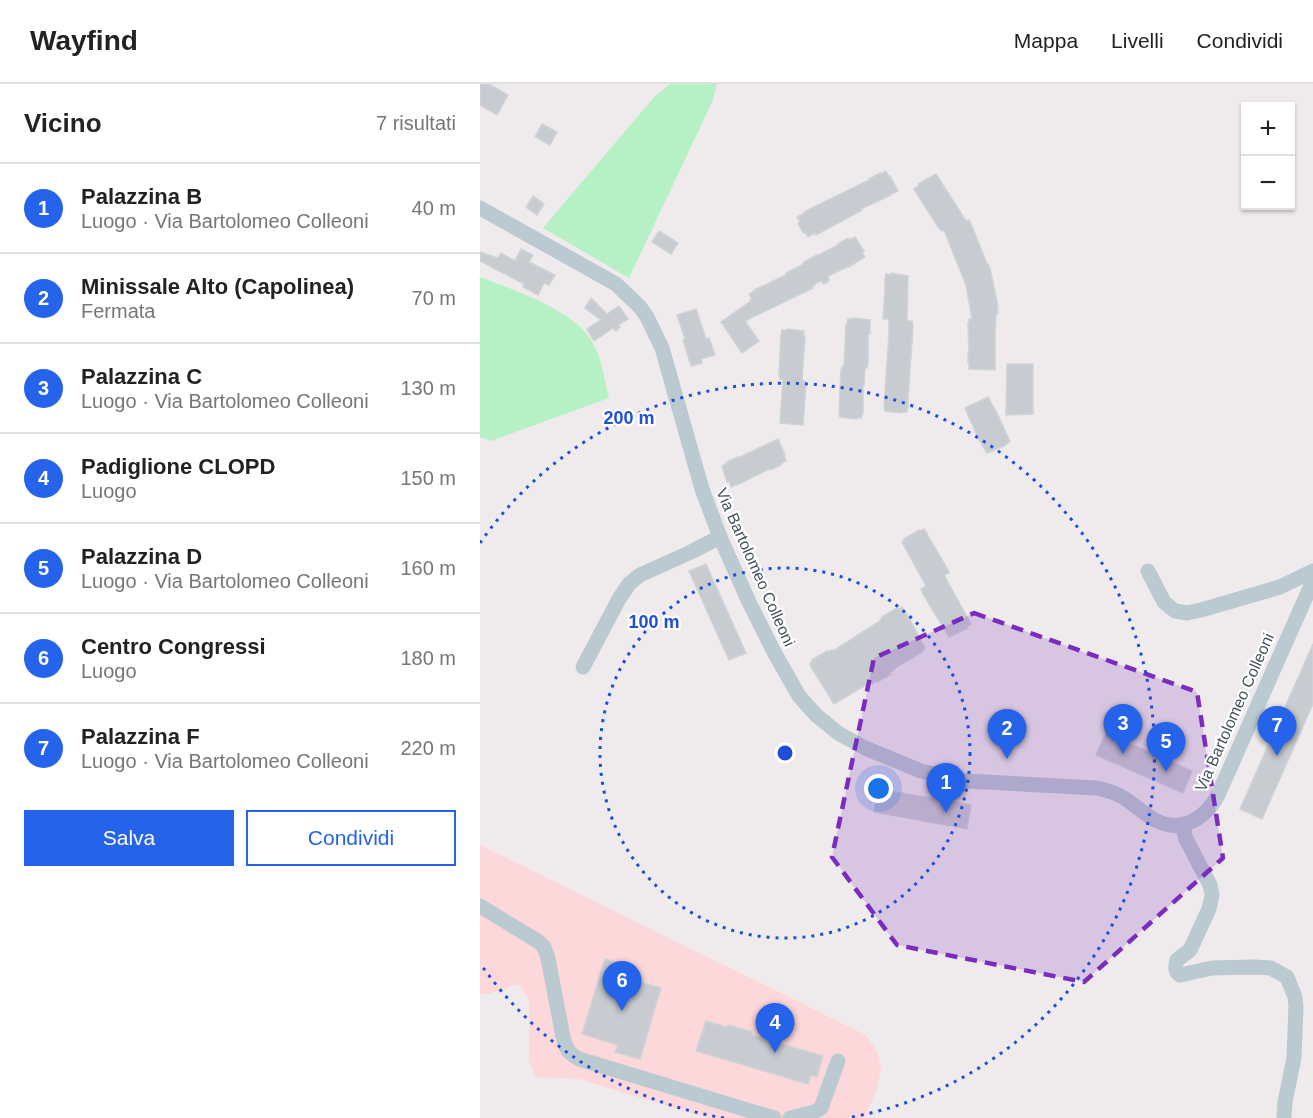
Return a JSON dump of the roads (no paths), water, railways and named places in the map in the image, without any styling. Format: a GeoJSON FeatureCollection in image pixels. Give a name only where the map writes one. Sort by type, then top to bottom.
{"type":"FeatureCollection","features":[{"type":"Feature","properties":{"kind":"street","name":"Via Bartolomeo Colleoni"},"geometry":{"type":"LineString","coordinates":[[480,208],[616,284],[640,307],[662,348],[702,489],[748,602],[796,691],[827,725],[865,748],[921,771],[955,779],[1097,788],[1122,797],[1164,824],[1182,824],[1202,817],[1214,803],[1313,581]]}},
{"type":"Feature","properties":{"kind":"street"},"geometry":{"type":"LineString","coordinates":[[583,667],[619,599],[630,584],[640,575],[720,537]]}},
{"type":"Feature","properties":{"kind":"street"},"geometry":{"type":"LineString","coordinates":[[1148,571],[1164,602],[1175,611],[1187,613],[1280,587],[1313,571]]}},
{"type":"Feature","properties":{"kind":"street"},"geometry":{"type":"LineString","coordinates":[[1182,824],[1186,839],[1210,885],[1211,901],[1190,950],[1177,960],[1177,973],[1180,975],[1212,968],[1264,967],[1277,970],[1287,977],[1295,997],[1296,1007],[1294,1058],[1284,1118]]}},
{"type":"Feature","properties":{"kind":"street"},"geometry":{"type":"LineString","coordinates":[[480,906],[544,947],[563,1037],[571,1055],[774,1118]]}},
{"type":"Feature","properties":{"kind":"street"},"geometry":{"type":"LineString","coordinates":[[790,1118],[821,1108],[838,1061]]}},
{"type":"Feature","properties":{"kind":"place","name":"Palazzina C"},"geometry":{"type":"Point","coordinates":[1123,754]}},
{"type":"Feature","properties":{"kind":"place","name":"Palazzina F"},"geometry":{"type":"Point","coordinates":[1277,756]}},
{"type":"Feature","properties":{"kind":"place","name":"Minissale Alto (Capolinea)"},"geometry":{"type":"Point","coordinates":[1007,759]}},
{"type":"Feature","properties":{"kind":"place","name":"Palazzina D"},"geometry":{"type":"Point","coordinates":[1166,772]}},
{"type":"Feature","properties":{"kind":"place","name":"Palazzina B"},"geometry":{"type":"Point","coordinates":[946,813]}},
{"type":"Feature","properties":{"kind":"place","name":"Centro Congressi"},"geometry":{"type":"Point","coordinates":[622,1011]}},
{"type":"Feature","properties":{"kind":"place","name":"Padiglione CLOPD"},"geometry":{"type":"Point","coordinates":[775,1053]}}]}
